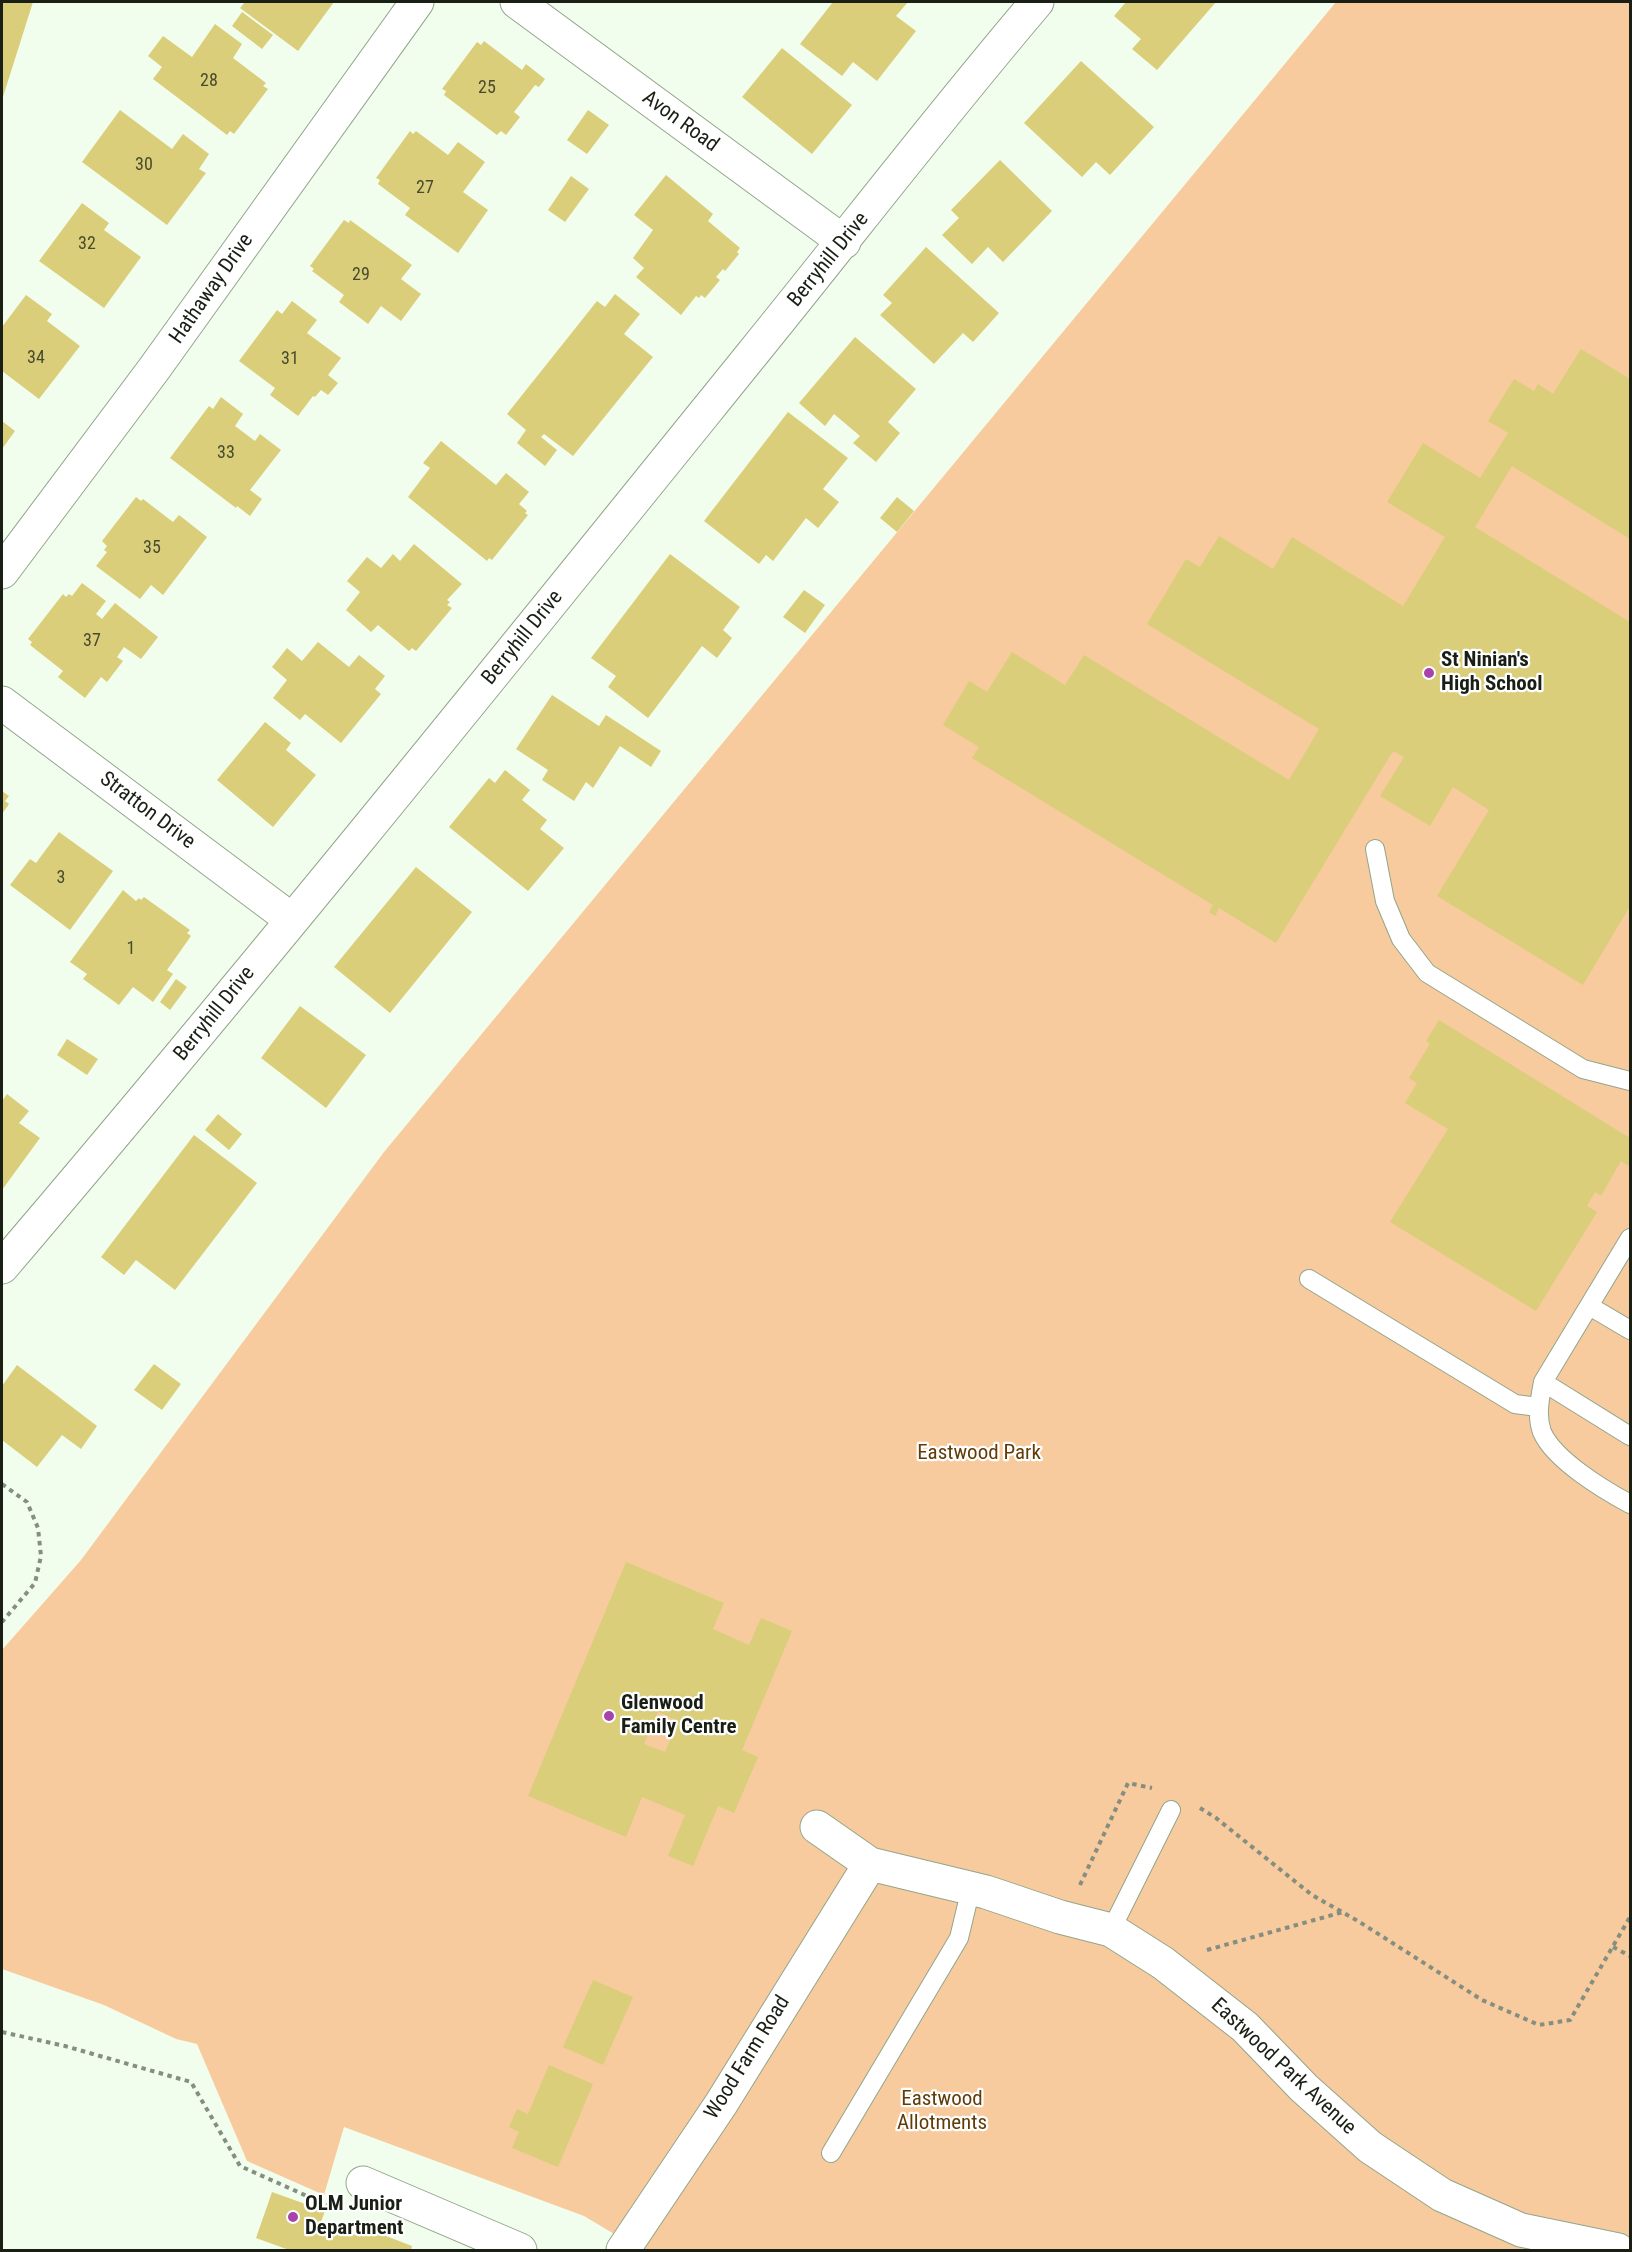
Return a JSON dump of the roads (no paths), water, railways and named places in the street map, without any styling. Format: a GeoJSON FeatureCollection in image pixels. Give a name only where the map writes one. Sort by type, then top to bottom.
{"type":"FeatureCollection","features":[{"type":"Feature","properties":{"kind":"street","name":"Hathaway Drive"},"geometry":{"type":"LineString","coordinates":[[2,572],[154,369],[417,2]]}},
{"type":"Feature","properties":{"kind":"street","name":"Avon Road"},"geometry":{"type":"LineString","coordinates":[[517,2],[844,242]]}},
{"type":"Feature","properties":{"kind":"street","name":"Berryhill Drive"},"geometry":{"type":"LineString","coordinates":[[2,1267],[150,1093],[292,920],[844,242],[970,80],[1037,2]]}},
{"type":"Feature","properties":{"kind":"street","name":"Stratton Drive"},"geometry":{"type":"LineString","coordinates":[[2,703],[292,920]]}},
{"type":"Feature","properties":{"kind":"street","name":"Eastwood Park Avenue"},"geometry":{"type":"LineString","coordinates":[[817,1827],[870,1864],[971,1888],[1065,1919],[1111,1930],[1162,1963],[1245,2027],[1304,2088],[1370,2147],[1442,2195],[1521,2230],[1618,2250]]}},
{"type":"Feature","properties":{"kind":"street","name":"Wood Farm Road"},"geometry":{"type":"LineString","coordinates":[[625,2247],[721,2104],[870,1864]]}},
{"type":"Feature","properties":{"kind":"street"},"geometry":{"type":"LineString","coordinates":[[363,2183],[520,2250]]}},
{"type":"Feature","properties":{"kind":"lane"},"geometry":{"type":"LineString","coordinates":[[1375,849],[1385,901],[1401,939],[1427,973],[1583,1069],[1630,1081]]}},
{"type":"Feature","properties":{"kind":"lane"},"geometry":{"type":"LineString","coordinates":[[1630,1238],[1543,1382],[1538,1407],[1542,1431],[1553,1450],[1608,1492],[1630,1504]]}},
{"type":"Feature","properties":{"kind":"lane"},"geometry":{"type":"LineString","coordinates":[[1309,1279],[1515,1404],[1538,1407]]}},
{"type":"Feature","properties":{"kind":"lane"},"geometry":{"type":"LineString","coordinates":[[1590,1306],[1630,1330]]}},
{"type":"Feature","properties":{"kind":"lane"},"geometry":{"type":"LineString","coordinates":[[1543,1382],[1630,1436]]}},
{"type":"Feature","properties":{"kind":"lane"},"geometry":{"type":"LineString","coordinates":[[1111,1930],[1171,1810]]}},
{"type":"Feature","properties":{"kind":"lane"},"geometry":{"type":"LineString","coordinates":[[831,2153],[959,1938],[971,1888]]}},
{"type":"Feature","properties":{"kind":"place","name":"St Ninian's High School"},"geometry":{"type":"Point","coordinates":[1429,673]}},
{"type":"Feature","properties":{"kind":"place","name":"Glenwood Family Centre"},"geometry":{"type":"Point","coordinates":[609,1716]}},
{"type":"Feature","properties":{"kind":"place","name":"OLM Junior Department"},"geometry":{"type":"Point","coordinates":[293,2217]}},
{"type":"Feature","properties":{"kind":"park label","name":"Eastwood Park"},"geometry":{"type":"Point","coordinates":[979,1454]}},
{"type":"Feature","properties":{"kind":"park label","name":"Eastwood Allotments"},"geometry":{"type":"Point","coordinates":[942,2112]}}]}
